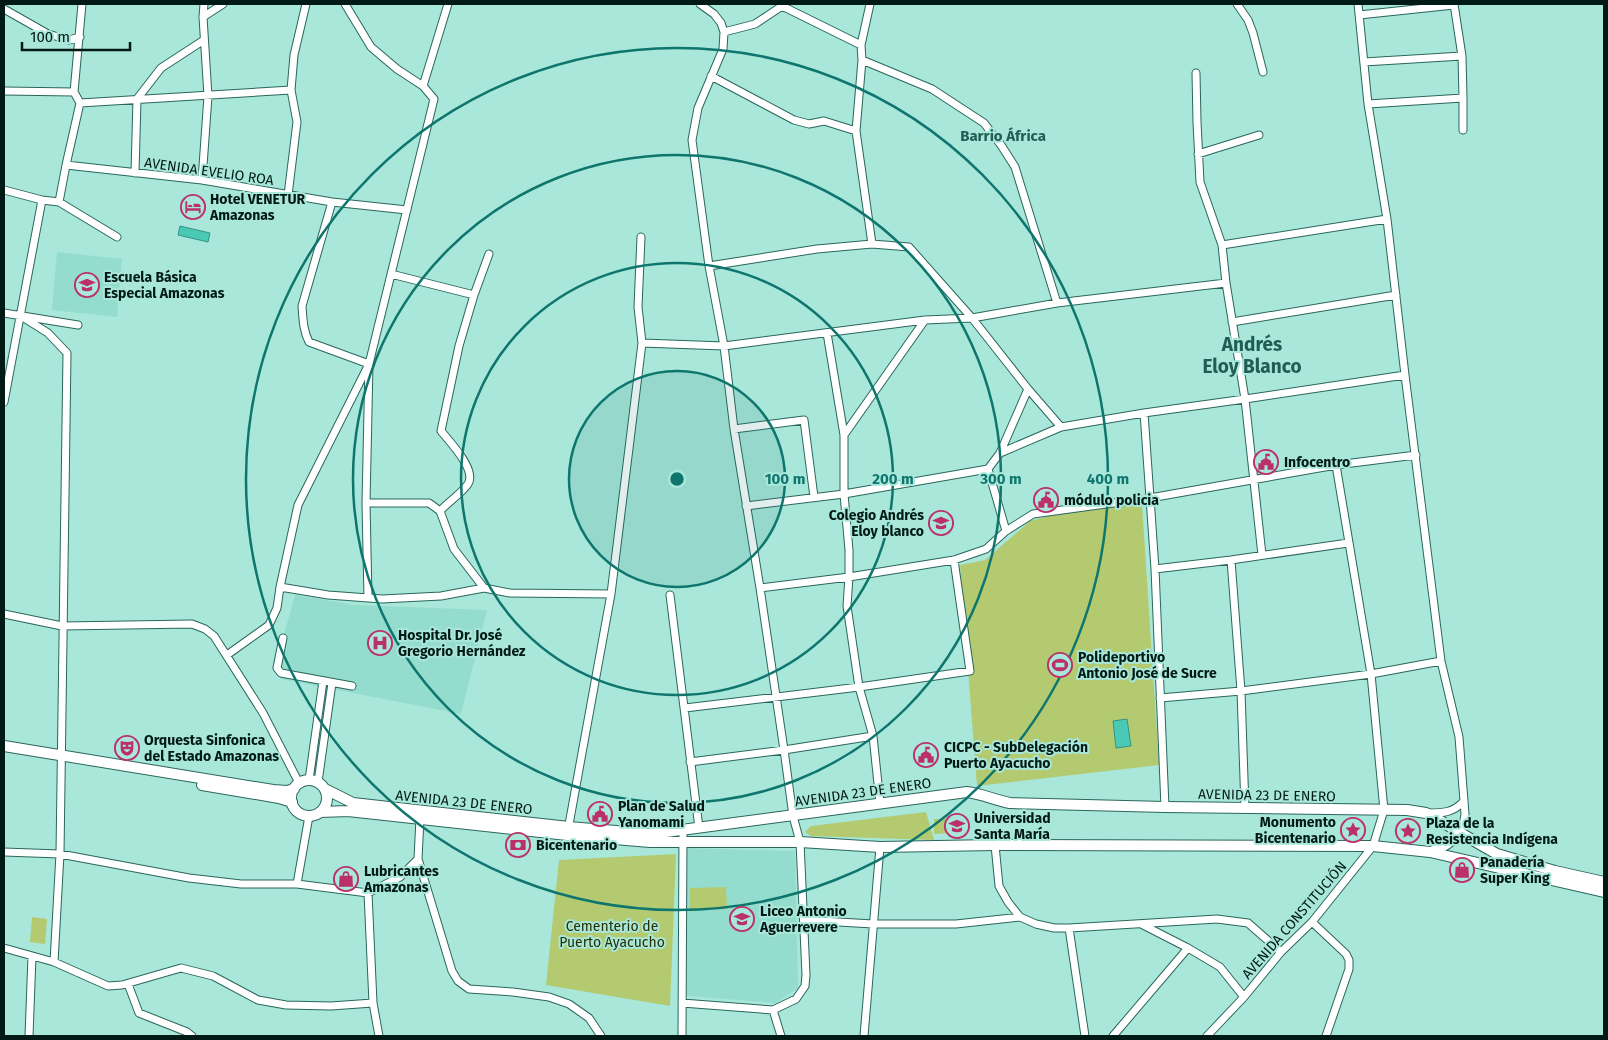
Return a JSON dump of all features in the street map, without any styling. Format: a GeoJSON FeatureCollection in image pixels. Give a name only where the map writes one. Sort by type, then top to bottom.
{"type":"FeatureCollection","features":[{"type":"Feature","properties":{"kind":"main road"},"geometry":{"type":"LineString","coordinates":[[4,746],[292,802]]}},
{"type":"Feature","properties":{"kind":"main road"},"geometry":{"type":"LineString","coordinates":[[4,752],[61,757],[273,790],[287,791],[296,786],[318,784],[327,799],[324,808],[320,812]]}},
{"type":"Feature","properties":{"kind":"main road","name":"AVENIDA 23 DE ENERO"},"geometry":{"type":"LineString","coordinates":[[318,784],[353,804],[650,842],[800,842],[880,847],[995,845],[1373,846],[1430,852],[1604,892]]}},
{"type":"Feature","properties":{"kind":"main road"},"geometry":{"type":"LineString","coordinates":[[296,786],[291,798],[292,802],[298,812],[309,816]]}},
{"type":"Feature","properties":{"kind":"main road","name":"AVENIDA 23 DE ENERO"},"geometry":{"type":"LineString","coordinates":[[309,816],[320,812],[348,811],[568,831],[652,834],[967,792],[1010,803],[1407,810],[1426,813],[1497,854],[1555,871],[1604,882]]}},
{"type":"Feature","properties":{"kind":"main road"},"geometry":{"type":"LineString","coordinates":[[1442,821],[1449,831],[1449,838],[1446,844]]}},
{"type":"Feature","properties":{"kind":"main road"},"geometry":{"type":"LineString","coordinates":[[1430,852],[1440,849],[1460,833]]}},
{"type":"Feature","properties":{"kind":"street"},"geometry":{"type":"LineString","coordinates":[[60,202],[80,103],[74,92],[82,4]]}},
{"type":"Feature","properties":{"kind":"street"},"geometry":{"type":"LineString","coordinates":[[202,180],[208,96],[203,17],[204,4]]}},
{"type":"Feature","properties":{"kind":"street"},"geometry":{"type":"LineString","coordinates":[[203,17],[223,4]]}},
{"type":"Feature","properties":{"kind":"street"},"geometry":{"type":"LineString","coordinates":[[288,195],[297,122],[291,90],[294,55],[306,4]]}},
{"type":"Feature","properties":{"kind":"street"},"geometry":{"type":"LineString","coordinates":[[345,4],[371,47],[397,69],[423,86],[434,99],[369,364],[366,504],[368,598]]}},
{"type":"Feature","properties":{"kind":"street"},"geometry":{"type":"LineString","coordinates":[[423,86],[448,4]]}},
{"type":"Feature","properties":{"kind":"street"},"geometry":{"type":"LineString","coordinates":[[682,1002],[773,1010],[796,999],[805,986],[806,975],[800,842],[792,816],[784,750],[734,429],[724,346],[709,266],[692,140],[698,108],[723,49],[724,32],[721,23],[714,14],[700,4]]}},
{"type":"Feature","properties":{"kind":"street"},"geometry":{"type":"LineString","coordinates":[[870,4],[861,45],[862,60],[856,131],[872,244]]}},
{"type":"Feature","properties":{"kind":"street"},"geometry":{"type":"LineString","coordinates":[[1237,4],[1248,20],[1253,33],[1263,72]]}},
{"type":"Feature","properties":{"kind":"street"},"geometry":{"type":"LineString","coordinates":[[1358,4],[1368,104],[1387,219],[1442,660],[1459,737],[1465,814],[1460,833]]}},
{"type":"Feature","properties":{"kind":"street"},"geometry":{"type":"LineString","coordinates":[[1359,15],[1454,4],[1462,56],[1463,130]]}},
{"type":"Feature","properties":{"kind":"street"},"geometry":{"type":"LineString","coordinates":[[724,32],[755,24],[782,6],[861,45]]}},
{"type":"Feature","properties":{"kind":"street"},"geometry":{"type":"LineString","coordinates":[[4,8],[48,34],[69,40],[80,37]]}},
{"type":"Feature","properties":{"kind":"street"},"geometry":{"type":"LineString","coordinates":[[135,173],[137,99],[161,68],[204,40]]}},
{"type":"Feature","properties":{"kind":"street"},"geometry":{"type":"LineString","coordinates":[[1364,62],[1462,56]]}},
{"type":"Feature","properties":{"kind":"street"},"geometry":{"type":"LineString","coordinates":[[862,60],[932,89],[984,123],[1016,167],[1057,303]]}},
{"type":"Feature","properties":{"kind":"street"},"geometry":{"type":"LineString","coordinates":[[1196,73],[1200,182],[1222,245],[1226,283],[1245,399],[1262,555]]}},
{"type":"Feature","properties":{"kind":"street"},"geometry":{"type":"LineString","coordinates":[[711,76],[794,120],[810,124],[824,121],[856,131]]}},
{"type":"Feature","properties":{"kind":"street"},"geometry":{"type":"LineString","coordinates":[[80,103],[291,90]]}},
{"type":"Feature","properties":{"kind":"street"},"geometry":{"type":"LineString","coordinates":[[4,91],[74,92]]}},
{"type":"Feature","properties":{"kind":"street"},"geometry":{"type":"LineString","coordinates":[[1368,104],[1463,98]]}},
{"type":"Feature","properties":{"kind":"street"},"geometry":{"type":"LineString","coordinates":[[1198,154],[1260,135]]}},
{"type":"Feature","properties":{"kind":"street","name":"AVENIDA EVELIO ROA"},"geometry":{"type":"LineString","coordinates":[[66,165],[202,180],[332,202],[407,210]]}},
{"type":"Feature","properties":{"kind":"street"},"geometry":{"type":"LineString","coordinates":[[4,190],[42,200],[60,202],[117,237]]}},
{"type":"Feature","properties":{"kind":"street"},"geometry":{"type":"LineString","coordinates":[[4,402],[42,200]]}},
{"type":"Feature","properties":{"kind":"street"},"geometry":{"type":"LineString","coordinates":[[332,202],[302,306],[305,334],[309,342],[369,364]]}},
{"type":"Feature","properties":{"kind":"street"},"geometry":{"type":"LineString","coordinates":[[1222,245],[1387,219]]}},
{"type":"Feature","properties":{"kind":"street"},"geometry":{"type":"LineString","coordinates":[[568,831],[611,594],[642,342],[638,307],[642,237]]}},
{"type":"Feature","properties":{"kind":"street"},"geometry":{"type":"LineString","coordinates":[[709,266],[872,244],[909,247],[972,318],[1028,389],[1061,427]]}},
{"type":"Feature","properties":{"kind":"street"},"geometry":{"type":"LineString","coordinates":[[440,511],[469,483],[470,473],[463,459],[441,431],[459,346],[474,295],[489,254]]}},
{"type":"Feature","properties":{"kind":"street"},"geometry":{"type":"LineString","coordinates":[[391,274],[474,295]]}},
{"type":"Feature","properties":{"kind":"street"},"geometry":{"type":"LineString","coordinates":[[642,342],[724,346],[925,320],[972,318],[1057,303],[1226,283]]}},
{"type":"Feature","properties":{"kind":"street"},"geometry":{"type":"LineString","coordinates":[[1232,322],[1396,295]]}},
{"type":"Feature","properties":{"kind":"street"},"geometry":{"type":"LineString","coordinates":[[4,313],[78,325]]}},
{"type":"Feature","properties":{"kind":"street"},"geometry":{"type":"LineString","coordinates":[[21,316],[48,333],[67,353],[60,854],[54,962]]}},
{"type":"Feature","properties":{"kind":"street"},"geometry":{"type":"LineString","coordinates":[[844,435],[925,320]]}},
{"type":"Feature","properties":{"kind":"street"},"geometry":{"type":"LineString","coordinates":[[827,333],[844,435],[844,494],[849,550],[847,606],[859,687],[873,736],[880,803]]}},
{"type":"Feature","properties":{"kind":"street"},"geometry":{"type":"LineString","coordinates":[[227,655],[269,625],[277,608],[298,505],[369,364]]}},
{"type":"Feature","properties":{"kind":"street"},"geometry":{"type":"LineString","coordinates":[[1000,452],[1061,427],[1144,412],[1405,375]]}},
{"type":"Feature","properties":{"kind":"street"},"geometry":{"type":"LineString","coordinates":[[746,506],[844,494],[988,468],[1000,452],[1028,389]]}},
{"type":"Feature","properties":{"kind":"street"},"geometry":{"type":"LineString","coordinates":[[1144,412],[1156,569],[1165,807]]}},
{"type":"Feature","properties":{"kind":"street"},"geometry":{"type":"LineString","coordinates":[[734,429],[804,420],[814,497]]}},
{"type":"Feature","properties":{"kind":"street"},"geometry":{"type":"LineString","coordinates":[[760,588],[849,577],[954,560],[986,549],[1006,531],[1033,514],[1150,498],[1336,465],[1416,454]]}},
{"type":"Feature","properties":{"kind":"street"},"geometry":{"type":"LineString","coordinates":[[1336,465],[1371,674],[1384,810]]}},
{"type":"Feature","properties":{"kind":"street"},"geometry":{"type":"LineString","coordinates":[[988,468],[1006,531]]}},
{"type":"Feature","properties":{"kind":"street"},"geometry":{"type":"LineString","coordinates":[[366,504],[429,503],[440,511],[454,549],[484,588]]}},
{"type":"Feature","properties":{"kind":"street"},"geometry":{"type":"LineString","coordinates":[[1156,569],[1348,543]]}},
{"type":"Feature","properties":{"kind":"street"},"geometry":{"type":"LineString","coordinates":[[685,708],[859,687],[970,671],[954,560]]}},
{"type":"Feature","properties":{"kind":"street"},"geometry":{"type":"LineString","coordinates":[[1231,560],[1241,691],[1245,808]]}},
{"type":"Feature","properties":{"kind":"street"},"geometry":{"type":"LineString","coordinates":[[280,587],[328,595],[382,599],[441,596],[484,588],[510,593],[611,594]]}},
{"type":"Feature","properties":{"kind":"street"},"geometry":{"type":"LineString","coordinates":[[670,595],[700,828]]}},
{"type":"Feature","properties":{"kind":"street"},"geometry":{"type":"LineString","coordinates":[[4,614],[62,626],[192,624],[204,629],[214,636],[263,713],[296,786]]}},
{"type":"Feature","properties":{"kind":"street"},"geometry":{"type":"LineString","coordinates":[[283,638],[277,668],[280,673],[352,686]]}},
{"type":"Feature","properties":{"kind":"street"},"geometry":{"type":"LineString","coordinates":[[1160,698],[1241,691],[1371,674],[1442,660]]}},
{"type":"Feature","properties":{"kind":"street"},"geometry":{"type":"LineString","coordinates":[[318,784],[323,681]]}},
{"type":"Feature","properties":{"kind":"street"},"geometry":{"type":"LineString","coordinates":[[318,784],[332,683]]}},
{"type":"Feature","properties":{"kind":"street"},"geometry":{"type":"LineString","coordinates":[[690,762],[873,736]]}},
{"type":"Feature","properties":{"kind":"street"},"geometry":{"type":"LineString","coordinates":[[1426,813],[1453,811],[1464,802]]}},
{"type":"Feature","properties":{"kind":"street","name":"AVENIDA CONSTITUCIÓN"},"geometry":{"type":"LineString","coordinates":[[1208,1036],[1244,997],[1281,952],[1312,922],[1373,846],[1384,810]]}},
{"type":"Feature","properties":{"kind":"street"},"geometry":{"type":"LineString","coordinates":[[297,884],[309,816]]}},
{"type":"Feature","properties":{"kind":"street"},"geometry":{"type":"LineString","coordinates":[[420,818],[418,859],[452,971],[458,982],[469,989],[522,993],[548,997],[569,1004],[589,1018],[601,1036]]}},
{"type":"Feature","properties":{"kind":"street"},"geometry":{"type":"LineString","coordinates":[[682,1036],[683,831]]}},
{"type":"Feature","properties":{"kind":"street"},"geometry":{"type":"LineString","coordinates":[[995,845],[999,886],[1008,902],[1020,917]]}},
{"type":"Feature","properties":{"kind":"street"},"geometry":{"type":"LineString","coordinates":[[864,1036],[880,847]]}},
{"type":"Feature","properties":{"kind":"street"},"geometry":{"type":"LineString","coordinates":[[4,852],[60,854],[189,878],[241,884],[297,884],[368,892],[400,877],[418,859]]}},
{"type":"Feature","properties":{"kind":"street"},"geometry":{"type":"LineString","coordinates":[[368,892],[373,1003],[379,1036]]}},
{"type":"Feature","properties":{"kind":"street"},"geometry":{"type":"LineString","coordinates":[[804,920],[873,924],[956,924],[1020,917],[1045,926],[1069,928],[1217,919],[1248,923],[1281,952]]}},
{"type":"Feature","properties":{"kind":"street"},"geometry":{"type":"LineString","coordinates":[[1312,922],[1346,954],[1349,960],[1349,969],[1326,1036]]}},
{"type":"Feature","properties":{"kind":"street"},"geometry":{"type":"LineString","coordinates":[[1140,924],[1188,948],[1220,967],[1244,997]]}},
{"type":"Feature","properties":{"kind":"street"},"geometry":{"type":"LineString","coordinates":[[1069,928],[1085,1036]]}},
{"type":"Feature","properties":{"kind":"street"},"geometry":{"type":"LineString","coordinates":[[4,948],[54,962],[108,986],[128,984],[181,968],[213,976],[258,1000],[286,1005],[331,1006],[373,1003]]}},
{"type":"Feature","properties":{"kind":"street"},"geometry":{"type":"LineString","coordinates":[[1112,1036],[1188,948]]}},
{"type":"Feature","properties":{"kind":"street"},"geometry":{"type":"LineString","coordinates":[[29,1036],[32,956]]}},
{"type":"Feature","properties":{"kind":"street"},"geometry":{"type":"LineString","coordinates":[[128,984],[139,1013],[187,1032],[192,1036]]}},
{"type":"Feature","properties":{"kind":"street"},"geometry":{"type":"LineString","coordinates":[[773,1010],[781,1036]]}},
{"type":"Feature","properties":{"kind":"shaded area"},"geometry":{"type":"Polygon","coordinates":[[[180,226],[210,233],[208,242],[178,235],[180,226]]]}},
{"type":"Feature","properties":{"kind":"shaded area","name":"Escuela Básica Especial Amazonas"},"geometry":{"type":"Polygon","coordinates":[[[57,252],[122,259],[117,317],[52,310],[57,252]]]}},
{"type":"Feature","properties":{"kind":"shaded area","name":"Hospital Dr. José Gregorio Hernández"},"geometry":{"type":"Polygon","coordinates":[[[295,595],[354,605],[487,610],[461,714],[281,679],[275,667],[295,595]]]}},
{"type":"Feature","properties":{"kind":"shaded area"},"geometry":{"type":"Polygon","coordinates":[[[1127,719],[1131,746],[1116,748],[1113,721],[1127,719]]]}},
{"type":"Feature","properties":{"kind":"shaded area","name":"Liceo Antonio Aguerrevere"},"geometry":{"type":"Polygon","coordinates":[[[687,848],[795,851],[798,988],[776,1003],[687,996],[687,848]]]}},
{"type":"Feature","properties":{"kind":"green space","name":"Polideportivo Antonio José de Sucre"},"geometry":{"type":"Polygon","coordinates":[[[1142,504],[1159,765],[977,786],[960,565],[985,560],[1030,521],[1060,513],[1142,504]]]}},
{"type":"Feature","properties":{"kind":"green space"},"geometry":{"type":"Polygon","coordinates":[[[926,812],[934,840],[811,836],[805,832],[811,826],[926,812]]]}},
{"type":"Feature","properties":{"kind":"green space"},"geometry":{"type":"Polygon","coordinates":[[[934,819],[954,819],[954,833],[934,834],[934,819]]]}},
{"type":"Feature","properties":{"kind":"green space","name":"Cementerio de Puerto Ayacucho"},"geometry":{"type":"Polygon","coordinates":[[[676,854],[670,1006],[546,985],[559,860],[676,854]]]}},
{"type":"Feature","properties":{"kind":"green space"},"geometry":{"type":"Polygon","coordinates":[[[726,887],[727,909],[690,910],[690,888],[726,887]]]}},
{"type":"Feature","properties":{"kind":"green space"},"geometry":{"type":"Polygon","coordinates":[[[32,917],[47,919],[45,944],[30,942],[32,917]]]}},
{"type":"Feature","properties":{"kind":"place","name":"Hotel VENETUR Amazonas"},"geometry":{"type":"Point","coordinates":[193,207]}},
{"type":"Feature","properties":{"kind":"place","name":"Escuela Básica Especial Amazonas"},"geometry":{"type":"Point","coordinates":[87,285]}},
{"type":"Feature","properties":{"kind":"place","name":"Infocentro"},"geometry":{"type":"Point","coordinates":[1266,462]}},
{"type":"Feature","properties":{"kind":"place","name":"módulo policia"},"geometry":{"type":"Point","coordinates":[1046,500]}},
{"type":"Feature","properties":{"kind":"place","name":"Colegio Andrés Eloy blanco"},"geometry":{"type":"Point","coordinates":[941,523]}},
{"type":"Feature","properties":{"kind":"place","name":"Hospital Dr. José Gregorio Hernández"},"geometry":{"type":"Point","coordinates":[380,643]}},
{"type":"Feature","properties":{"kind":"place","name":"Polideportivo Antonio José de Sucre"},"geometry":{"type":"Point","coordinates":[1060,665]}},
{"type":"Feature","properties":{"kind":"place","name":"Orquesta Sinfonica del Estado Amazonas"},"geometry":{"type":"Point","coordinates":[127,748]}},
{"type":"Feature","properties":{"kind":"place","name":"CICPC - SubDelegación Puerto Ayacucho"},"geometry":{"type":"Point","coordinates":[926,755]}},
{"type":"Feature","properties":{"kind":"place","name":"Plan de Salud Yanomami"},"geometry":{"type":"Point","coordinates":[600,814]}},
{"type":"Feature","properties":{"kind":"place","name":"Universidad Santa María"},"geometry":{"type":"Point","coordinates":[957,826]}},
{"type":"Feature","properties":{"kind":"place","name":"Monumento Bicentenario"},"geometry":{"type":"Point","coordinates":[1353,830]}},
{"type":"Feature","properties":{"kind":"place","name":"Plaza de la Resistencia Indígena"},"geometry":{"type":"Point","coordinates":[1408,831]}},
{"type":"Feature","properties":{"kind":"place","name":"Bicentenario"},"geometry":{"type":"Point","coordinates":[518,845]}},
{"type":"Feature","properties":{"kind":"place","name":"Panadería Super King"},"geometry":{"type":"Point","coordinates":[1462,870]}},
{"type":"Feature","properties":{"kind":"place","name":"Lubricantes Amazonas"},"geometry":{"type":"Point","coordinates":[346,879]}},
{"type":"Feature","properties":{"kind":"place","name":"Liceo Antonio Aguerrevere"},"geometry":{"type":"Point","coordinates":[742,919]}},
{"type":"Feature","properties":{"kind":"district","name":"Barrio África"},"geometry":{"type":"Point","coordinates":[1003,136]}},
{"type":"Feature","properties":{"kind":"district","name":"Andrés Eloy Blanco"},"geometry":{"type":"Point","coordinates":[1252,355]}}]}
